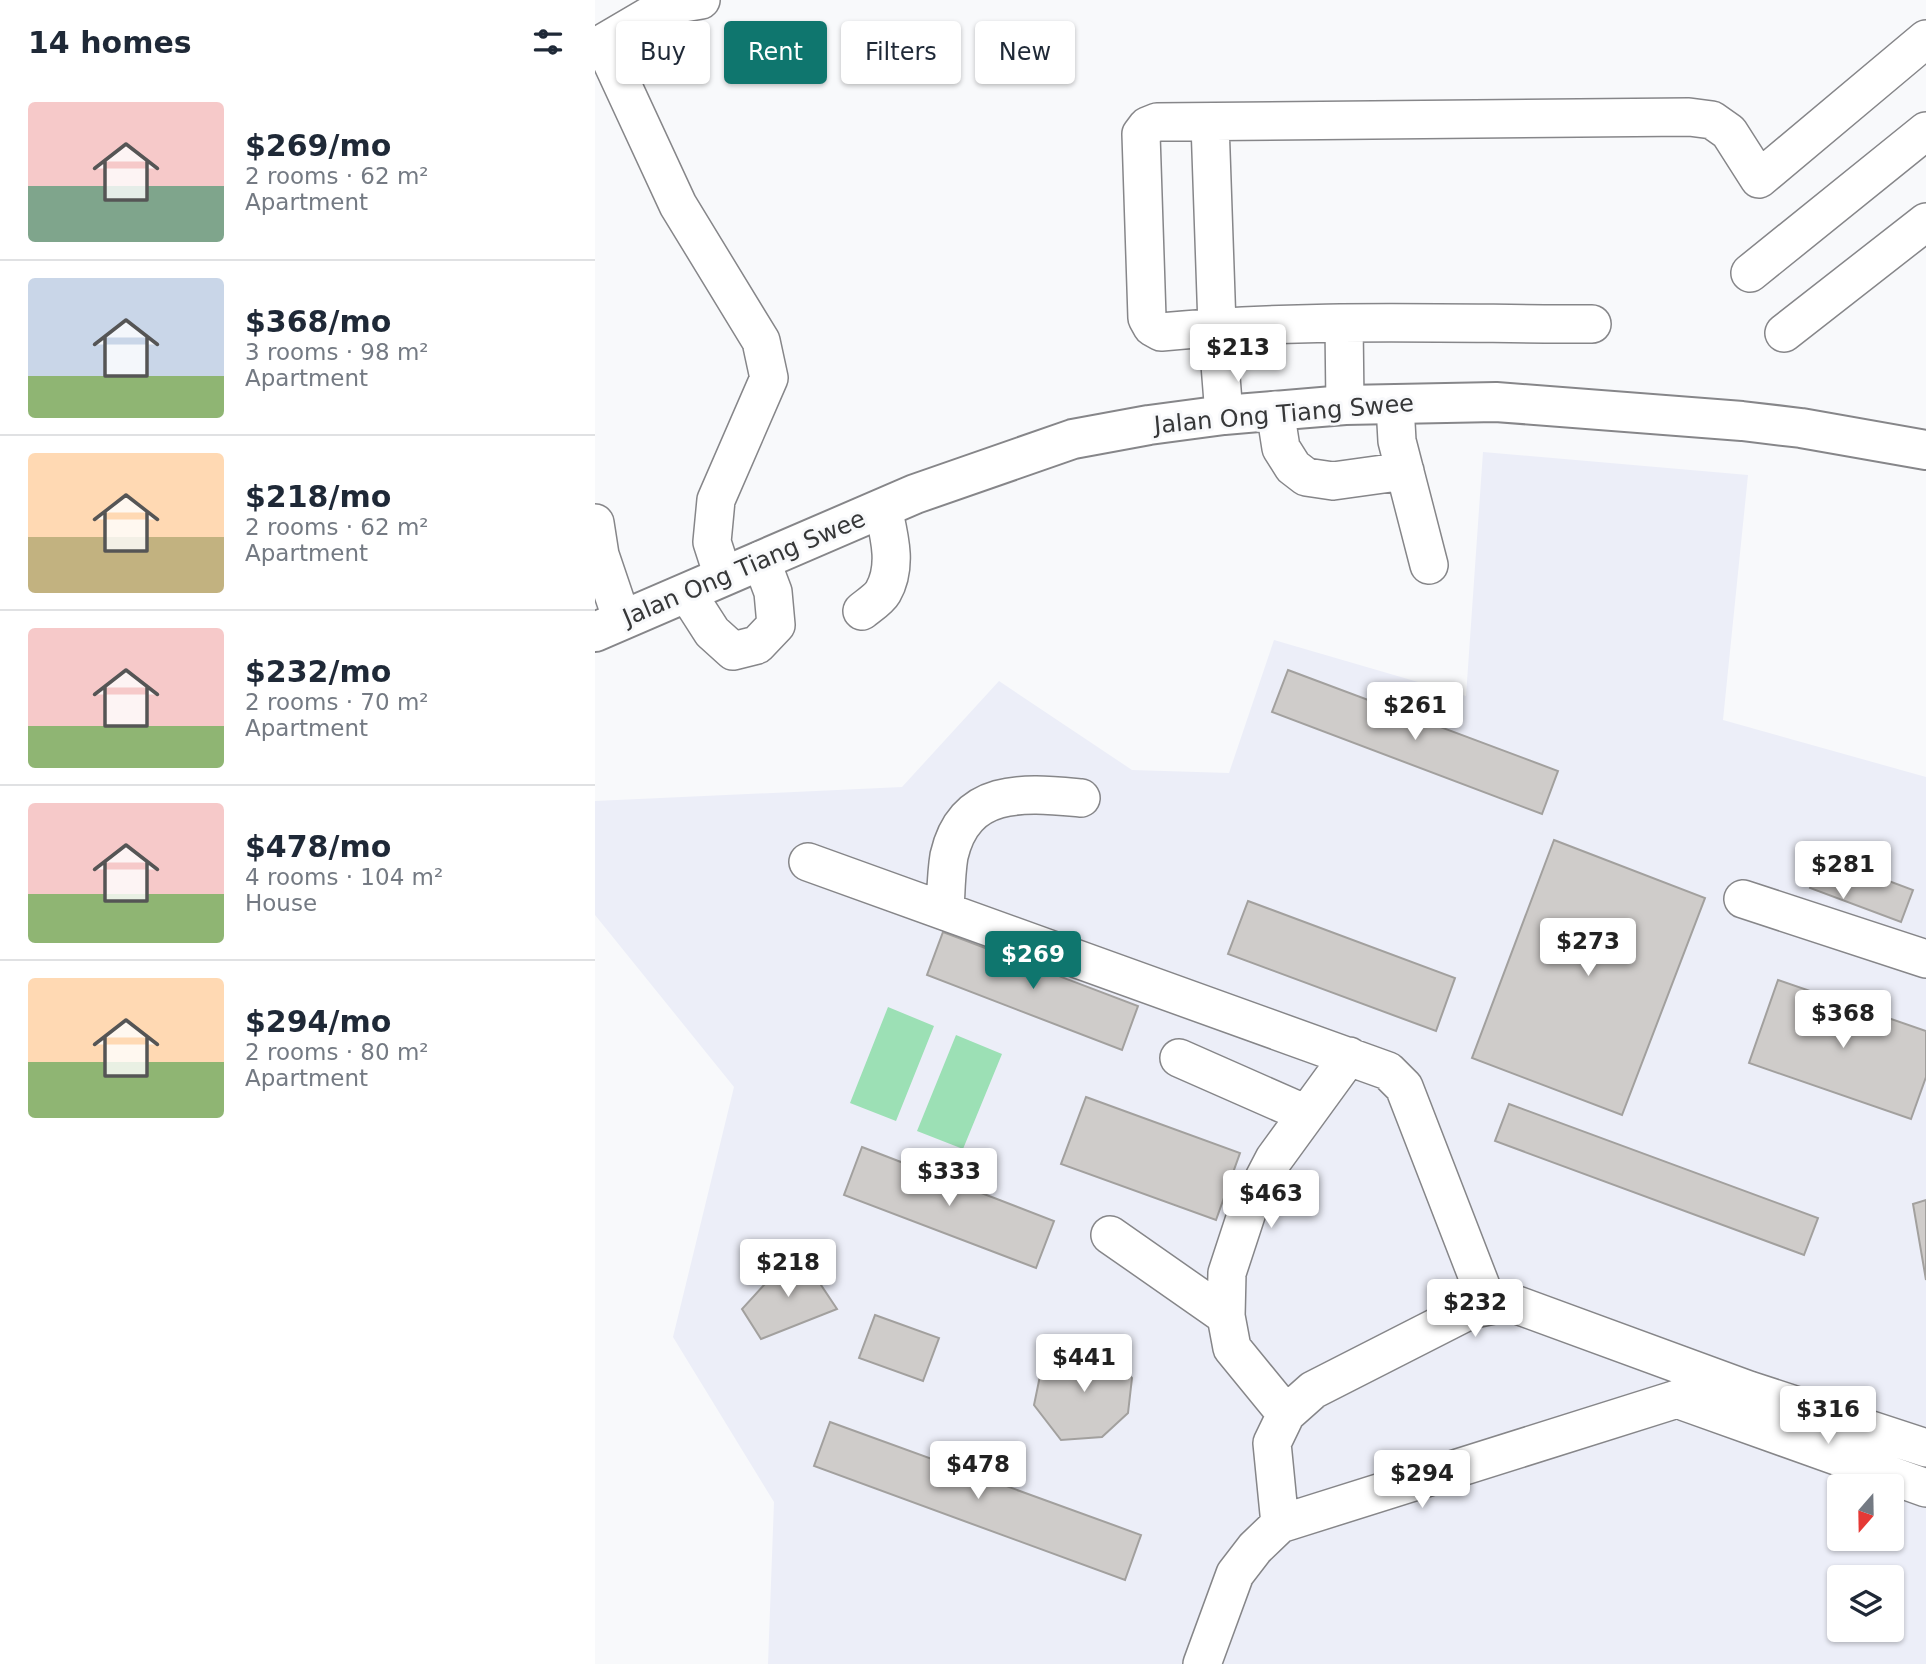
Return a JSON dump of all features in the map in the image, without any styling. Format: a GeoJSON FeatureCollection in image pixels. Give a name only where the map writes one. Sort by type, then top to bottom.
{"type":"FeatureCollection","features":[{"type":"Feature","properties":{"kind":"main road","name":"Jalan Ong Tiang Swee"},"geometry":{"type":"LineString","coordinates":[[608,626],[883,508],[993,465],[1073,439],[1149,425],[1224,415],[1345,405],[1496,402],[1742,421],[1801,428],[1926,450]]}},
{"type":"Feature","properties":{"kind":"street"},"geometry":{"type":"LineString","coordinates":[[701,0],[666,6],[599,46],[678,205],[761,341],[769,377],[716,500],[712,542],[723,576]]}},
{"type":"Feature","properties":{"kind":"street"},"geometry":{"type":"LineString","coordinates":[[1592,324],[1344,323],[1217,326],[1161,331],[1152,327],[1147,318],[1141,134],[1147,126],[1157,122],[1689,117],[1712,120],[1729,132],[1759,179],[1926,39]]}},
{"type":"Feature","properties":{"kind":"street"},"geometry":{"type":"LineString","coordinates":[[1210,123],[1217,326],[1224,415]]}},
{"type":"Feature","properties":{"kind":"street"},"geometry":{"type":"LineString","coordinates":[[1750,273],[1926,131]]}},
{"type":"Feature","properties":{"kind":"street"},"geometry":{"type":"LineString","coordinates":[[1784,333],[1926,222]]}},
{"type":"Feature","properties":{"kind":"street"},"geometry":{"type":"LineString","coordinates":[[1344,323],[1345,405]]}},
{"type":"Feature","properties":{"kind":"street"},"geometry":{"type":"LineString","coordinates":[[1395,405],[1397,441],[1430,565]]}},
{"type":"Feature","properties":{"kind":"street"},"geometry":{"type":"LineString","coordinates":[[1275,410],[1281,448],[1293,467],[1306,477],[1333,481],[1405,471]]}},
{"type":"Feature","properties":{"kind":"street"},"geometry":{"type":"LineString","coordinates":[[862,611],[882,594],[890,573],[891,542],[883,508]]}},
{"type":"Feature","properties":{"kind":"street"},"geometry":{"type":"LineString","coordinates":[[595,523],[608,626]]}},
{"type":"Feature","properties":{"kind":"street"},"geometry":{"type":"LineString","coordinates":[[687,593],[712,632],[733,651],[757,645],[776,625],[773,592],[761,560]]}},
{"type":"Feature","properties":{"kind":"street"},"geometry":{"type":"LineString","coordinates":[[945,911],[949,856],[960,827],[976,811],[998,797],[1023,794],[1081,798]]}},
{"type":"Feature","properties":{"kind":"street"},"geometry":{"type":"LineString","coordinates":[[808,862],[1388,1070],[1404,1087],[1488,1304]]}},
{"type":"Feature","properties":{"kind":"street"},"geometry":{"type":"LineString","coordinates":[[1743,899],[1926,959]]}},
{"type":"Feature","properties":{"kind":"street"},"geometry":{"type":"LineString","coordinates":[[1286,1414],[1232,1348],[1226,1316],[1227,1273],[1248,1209],[1274,1158],[1349,1056]]}},
{"type":"Feature","properties":{"kind":"street"},"geometry":{"type":"LineString","coordinates":[[1179,1058],[1306,1114]]}},
{"type":"Feature","properties":{"kind":"street"},"geometry":{"type":"LineString","coordinates":[[1110,1235],[1226,1316]]}},
{"type":"Feature","properties":{"kind":"street"},"geometry":{"type":"LineString","coordinates":[[1280,1524],[1272,1443],[1286,1414],[1313,1390],[1469,1310],[1509,1301],[1749,1390],[1924,1444]]}},
{"type":"Feature","properties":{"kind":"street"},"geometry":{"type":"LineString","coordinates":[[1202,1664],[1235,1574],[1255,1548],[1280,1524],[1677,1399],[1749,1390]]}},
{"type":"Feature","properties":{"kind":"street"},"geometry":{"type":"LineString","coordinates":[[1677,1399],[1926,1488]]}},
{"type":"Feature","properties":{"kind":"shaded area"},"geometry":{"type":"Polygon","coordinates":[[[1483,452],[1748,475],[1723,720],[1926,777],[1926,1664],[768,1664],[774,1502],[673,1337],[734,1087],[595,915],[595,801],[902,787],[999,681],[1132,770],[1229,773],[1274,640],[1466,696],[1483,452]]]}},
{"type":"Feature","properties":{"kind":"green space"},"geometry":{"type":"Polygon","coordinates":[[[888,1007],[934,1026],[896,1121],[850,1103],[888,1007]]]}},
{"type":"Feature","properties":{"kind":"green space"},"geometry":{"type":"Polygon","coordinates":[[[956,1035],[1002,1054],[963,1149],[917,1131],[956,1035]]]}},
{"type":"Feature","properties":{"kind":"building"},"geometry":{"type":"Polygon","coordinates":[[[1288,670],[1558,771],[1542,814],[1272,712],[1288,670]]]}},
{"type":"Feature","properties":{"kind":"building"},"geometry":{"type":"Polygon","coordinates":[[[1554,840],[1705,898],[1622,1115],[1472,1058],[1554,840]]]}},
{"type":"Feature","properties":{"kind":"building"},"geometry":{"type":"Polygon","coordinates":[[[1822,856],[1913,890],[1901,922],[1810,888],[1822,856]]]}},
{"type":"Feature","properties":{"kind":"building"},"geometry":{"type":"Polygon","coordinates":[[[1248,901],[1455,978],[1436,1031],[1228,954],[1248,901]]]}},
{"type":"Feature","properties":{"kind":"building"},"geometry":{"type":"Polygon","coordinates":[[[943,932],[1138,1006],[1122,1050],[927,975],[943,932]]]}},
{"type":"Feature","properties":{"kind":"building"},"geometry":{"type":"Polygon","coordinates":[[[1778,980],[1926,1031],[1926,1077],[1911,1119],[1749,1063],[1778,980]]]}},
{"type":"Feature","properties":{"kind":"building"},"geometry":{"type":"Polygon","coordinates":[[[1086,1097],[1240,1153],[1216,1220],[1061,1164],[1086,1097]]]}},
{"type":"Feature","properties":{"kind":"building"},"geometry":{"type":"Polygon","coordinates":[[[1509,1104],[1818,1218],[1804,1255],[1495,1141],[1509,1104]]]}},
{"type":"Feature","properties":{"kind":"building"},"geometry":{"type":"Polygon","coordinates":[[[862,1147],[1054,1221],[1036,1268],[844,1195],[862,1147]]]}},
{"type":"Feature","properties":{"kind":"building"},"geometry":{"type":"Polygon","coordinates":[[[1926,1200],[1926,1280],[1913,1204],[1926,1200]]]}},
{"type":"Feature","properties":{"kind":"building"},"geometry":{"type":"Polygon","coordinates":[[[797,1249],[837,1309],[761,1339],[742,1309],[797,1249]]]}},
{"type":"Feature","properties":{"kind":"building"},"geometry":{"type":"Polygon","coordinates":[[[875,1315],[939,1338],[923,1381],[859,1358],[875,1315]]]}},
{"type":"Feature","properties":{"kind":"building"},"geometry":{"type":"Polygon","coordinates":[[[1072,1349],[1111,1350],[1132,1378],[1128,1413],[1102,1437],[1061,1440],[1034,1405],[1041,1371],[1072,1349]]]}},
{"type":"Feature","properties":{"kind":"building"},"geometry":{"type":"Polygon","coordinates":[[[830,1422],[1141,1535],[1125,1580],[814,1466],[830,1422]]]}}]}
